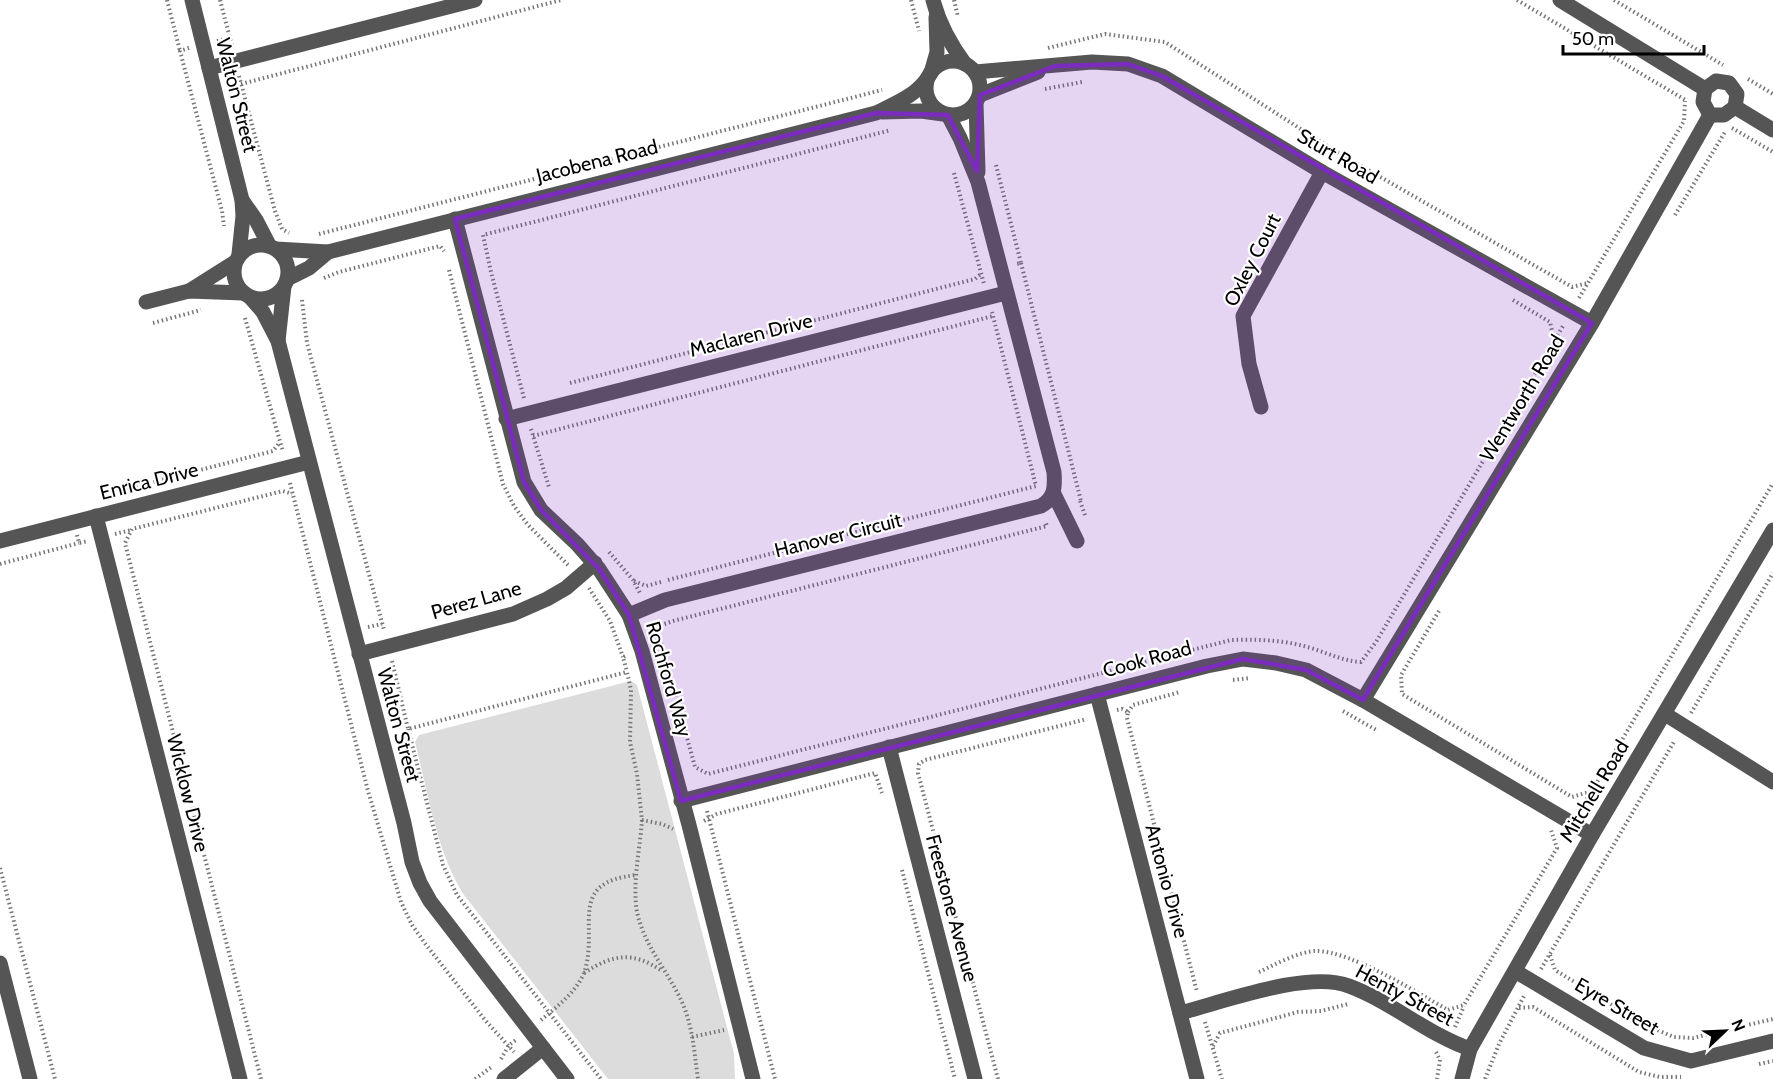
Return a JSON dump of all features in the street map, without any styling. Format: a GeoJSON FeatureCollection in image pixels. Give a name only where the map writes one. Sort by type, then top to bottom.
{"type":"FeatureCollection","features":[{"type":"Feature","properties":{"kind":"street","name":"Walton Street"},"geometry":{"type":"LineString","coordinates":[[192,0],[242,200],[243,216],[237,258]]}},
{"type":"Feature","properties":{"kind":"street"},"geometry":{"type":"LineString","coordinates":[[209,68],[475,0]]}},
{"type":"Feature","properties":{"kind":"street"},"geometry":{"type":"LineString","coordinates":[[1560,0],[1705,89]]}},
{"type":"Feature","properties":{"kind":"street"},"geometry":{"type":"LineString","coordinates":[[935,5],[952,45],[979,79],[978,182]]}},
{"type":"Feature","properties":{"kind":"street"},"geometry":{"type":"LineString","coordinates":[[935,5],[937,52],[926,87],[927,95],[930,103],[945,114],[960,138],[978,182],[1054,472],[1054,494],[1077,541]]}},
{"type":"Feature","properties":{"kind":"street"},"geometry":{"type":"LineString","coordinates":[[930,74],[938,65],[945,62],[954,61],[970,68]]}},
{"type":"Feature","properties":{"kind":"street","name":"Sturt Road"},"geometry":{"type":"LineString","coordinates":[[970,68],[1054,66],[1092,62],[1128,64],[1162,76],[1322,172],[1592,323]]}},
{"type":"Feature","properties":{"kind":"street","name":"Sturt Road"},"geometry":{"type":"LineString","coordinates":[[978,99],[1054,66]]}},
{"type":"Feature","properties":{"kind":"street","name":"Jacobena Road"},"geometry":{"type":"LineString","coordinates":[[876,113],[911,96],[922,87],[930,74]]}},
{"type":"Feature","properties":{"kind":"street"},"geometry":{"type":"LineString","coordinates":[[1716,81],[1729,83],[1737,94],[1735,107],[1724,115],[1710,115],[1703,102],[1705,89],[1716,81]]}},
{"type":"Feature","properties":{"kind":"street"},"geometry":{"type":"LineString","coordinates":[[945,114],[965,113],[978,99]]}},
{"type":"Feature","properties":{"kind":"street"},"geometry":{"type":"LineString","coordinates":[[1735,107],[1773,130]]}},
{"type":"Feature","properties":{"kind":"street","name":"Jacobena Road"},"geometry":{"type":"LineString","coordinates":[[273,247],[328,252],[876,113],[921,111],[945,114]]}},
{"type":"Feature","properties":{"kind":"street","name":"Wentworth Road"},"geometry":{"type":"LineString","coordinates":[[1364,700],[1592,323],[1710,115]]}},
{"type":"Feature","properties":{"kind":"street","name":"Oxley Court"},"geometry":{"type":"LineString","coordinates":[[1261,407],[1249,364],[1243,316],[1322,172]]}},
{"type":"Feature","properties":{"kind":"street","name":"Walton Street"},"geometry":{"type":"LineString","coordinates":[[242,200],[273,247]]}},
{"type":"Feature","properties":{"kind":"street","name":"Rochford Way"},"geometry":{"type":"LineString","coordinates":[[455,219],[519,468],[531,497],[541,510],[595,563],[629,615],[642,651],[753,1079]]}},
{"type":"Feature","properties":{"kind":"street"},"geometry":{"type":"LineString","coordinates":[[146,302],[189,291],[247,295],[257,299],[272,296],[285,282],[286,262],[273,247],[253,245],[189,291]]}},
{"type":"Feature","properties":{"kind":"street","name":"Jacobena Road"},"geometry":{"type":"LineString","coordinates":[[285,282],[309,268],[328,252]]}},
{"type":"Feature","properties":{"kind":"street"},"geometry":{"type":"LineString","coordinates":[[237,258],[234,279],[247,295]]}},
{"type":"Feature","properties":{"kind":"street","name":"Walton Street"},"geometry":{"type":"LineString","coordinates":[[278,341],[285,282]]}},
{"type":"Feature","properties":{"kind":"street","name":"Maclaren Drive"},"geometry":{"type":"LineString","coordinates":[[506,419],[1006,293]]}},
{"type":"Feature","properties":{"kind":"street","name":"Walton Street"},"geometry":{"type":"LineString","coordinates":[[247,295],[263,312],[278,341],[404,823],[412,862],[420,883],[442,919],[567,1079]]}},
{"type":"Feature","properties":{"kind":"street","name":"Enrica Drive"},"geometry":{"type":"LineString","coordinates":[[0,541],[309,462]]}},
{"type":"Feature","properties":{"kind":"street","name":"Hanover Circuit"},"geometry":{"type":"LineString","coordinates":[[629,615],[677,597],[1041,506],[1048,502],[1054,494]]}},
{"type":"Feature","properties":{"kind":"street","name":"Wicklow Drive"},"geometry":{"type":"LineString","coordinates":[[96,516],[240,1079]]}},
{"type":"Feature","properties":{"kind":"street","name":"Mitchell Road"},"geometry":{"type":"LineString","coordinates":[[1462,1079],[1470,1049],[1592,835],[1773,530]]}},
{"type":"Feature","properties":{"kind":"street","name":"Perez Lane"},"geometry":{"type":"LineString","coordinates":[[359,654],[513,614],[547,598],[579,577],[595,563]]}},
{"type":"Feature","properties":{"kind":"street","name":"Cook Road"},"geometry":{"type":"LineString","coordinates":[[681,801],[1207,666],[1243,660],[1276,663],[1306,670],[1364,700],[1592,835]]}},
{"type":"Feature","properties":{"kind":"street","name":"Antonio Drive"},"geometry":{"type":"LineString","coordinates":[[1097,694],[1197,1079]]}},
{"type":"Feature","properties":{"kind":"street"},"geometry":{"type":"LineString","coordinates":[[1665,714],[1773,782]]}},
{"type":"Feature","properties":{"kind":"street","name":"Freestone Avenue"},"geometry":{"type":"LineString","coordinates":[[889,747],[975,1079]]}},
{"type":"Feature","properties":{"kind":"street"},"geometry":{"type":"LineString","coordinates":[[0,963],[30,1079]]}},
{"type":"Feature","properties":{"kind":"street","name":"Eyre Street"},"geometry":{"type":"LineString","coordinates":[[1515,971],[1644,1048],[1664,1055],[1691,1061],[1773,1041]]}},
{"type":"Feature","properties":{"kind":"street","name":"Henty Street"},"geometry":{"type":"LineString","coordinates":[[1180,1013],[1298,982],[1325,982],[1347,985],[1377,999],[1448,1042],[1470,1049]]}},
{"type":"Feature","properties":{"kind":"street"},"geometry":{"type":"LineString","coordinates":[[504,1079],[543,1048]]}},
{"type":"Feature","properties":{"kind":"path"},"geometry":{"type":"LineString","coordinates":[[167,0],[180,51]]}},
{"type":"Feature","properties":{"kind":"path"},"geometry":{"type":"LineString","coordinates":[[220,0],[275,212],[282,229],[295,236]]}},
{"type":"Feature","properties":{"kind":"path"},"geometry":{"type":"LineString","coordinates":[[242,84],[561,0]]}},
{"type":"Feature","properties":{"kind":"path"},"geometry":{"type":"LineString","coordinates":[[911,0],[919,31],[918,41]]}},
{"type":"Feature","properties":{"kind":"path"},"geometry":{"type":"LineString","coordinates":[[1517,0],[1710,115]]}},
{"type":"Feature","properties":{"kind":"path"},"geometry":{"type":"LineString","coordinates":[[1614,0],[1727,66]]}},
{"type":"Feature","properties":{"kind":"path"},"geometry":{"type":"LineString","coordinates":[[1745,78],[1773,94]]}},
{"type":"Feature","properties":{"kind":"path"},"geometry":{"type":"LineString","coordinates":[[1038,90],[1091,81]]}},
{"type":"Feature","properties":{"kind":"path"},"geometry":{"type":"LineString","coordinates":[[318,234],[884,89]]}},
{"type":"Feature","properties":{"kind":"path"},"geometry":{"type":"LineString","coordinates":[[605,548],[633,580],[656,627],[696,766],[708,774],[1231,640],[1261,639],[1284,642],[1311,648],[1350,662],[1361,662],[1376,642],[1684,121],[1685,100]]}},
{"type":"Feature","properties":{"kind":"path"},"geometry":{"type":"LineString","coordinates":[[1673,218],[1729,126],[1773,152]]}},
{"type":"Feature","properties":{"kind":"path"},"geometry":{"type":"LineString","coordinates":[[549,489],[533,436],[483,235],[869,134],[901,129]]}},
{"type":"Feature","properties":{"kind":"path"},"geometry":{"type":"LineString","coordinates":[[996,164],[1081,501]]}},
{"type":"Feature","properties":{"kind":"path"},"geometry":{"type":"LineString","coordinates":[[656,627],[1047,526],[952,166]]}},
{"type":"Feature","properties":{"kind":"path"},"geometry":{"type":"LineString","coordinates":[[319,280],[339,272],[440,246],[444,249],[503,484],[514,506],[528,525],[588,587],[610,621],[623,657]]}},
{"type":"Feature","properties":{"kind":"path"},"geometry":{"type":"LineString","coordinates":[[568,384],[975,279],[982,273],[1021,263]]}},
{"type":"Feature","properties":{"kind":"path"},"geometry":{"type":"LineString","coordinates":[[1510,298],[1550,322],[1554,340]]}},
{"type":"Feature","properties":{"kind":"path"},"geometry":{"type":"LineString","coordinates":[[153,323],[209,309]]}},
{"type":"Feature","properties":{"kind":"path"},"geometry":{"type":"LineString","coordinates":[[533,436],[993,316]]}},
{"type":"Feature","properties":{"kind":"path"},"geometry":{"type":"LineString","coordinates":[[523,392],[534,394]]}},
{"type":"Feature","properties":{"kind":"path"},"geometry":{"type":"LineString","coordinates":[[115,492],[273,451],[280,441]]}},
{"type":"Feature","properties":{"kind":"path"},"geometry":{"type":"LineString","coordinates":[[1443,604],[1401,675],[1402,694],[1572,796],[1592,791],[1773,483]]}},
{"type":"Feature","properties":{"kind":"path"},"geometry":{"type":"LineString","coordinates":[[633,580],[646,585],[1036,486]]}},
{"type":"Feature","properties":{"kind":"path"},"geometry":{"type":"LineString","coordinates":[[261,1079],[125,543],[132,530],[284,491],[293,494]]}},
{"type":"Feature","properties":{"kind":"path"},"geometry":{"type":"LineString","coordinates":[[0,564],[80,543]]}},
{"type":"Feature","properties":{"kind":"path"},"geometry":{"type":"LineString","coordinates":[[1485,1079],[1499,1044],[1533,981],[1773,573]]}},
{"type":"Feature","properties":{"kind":"path"},"geometry":{"type":"LineString","coordinates":[[1223,681],[1256,678]]}},
{"type":"Feature","properties":{"kind":"path"},"geometry":{"type":"LineString","coordinates":[[1189,690],[1133,705],[1127,718],[1201,1008],[1222,1079]]}},
{"type":"Feature","properties":{"kind":"path"},"geometry":{"type":"LineString","coordinates":[[1334,705],[1382,733]]}},
{"type":"Feature","properties":{"kind":"path"},"geometry":{"type":"LineString","coordinates":[[998,1079],[918,773],[919,764],[925,760],[1122,709],[1128,712]]}},
{"type":"Feature","properties":{"kind":"path"},"geometry":{"type":"LineString","coordinates":[[408,729],[443,865],[457,895],[601,1079]]}},
{"type":"Feature","properties":{"kind":"path"},"geometry":{"type":"LineString","coordinates":[[776,1079],[709,820],[717,814],[875,773],[882,794]]}},
{"type":"Feature","properties":{"kind":"path"},"geometry":{"type":"LineString","coordinates":[[642,820],[637,875],[638,912],[652,951],[681,1000],[689,1023],[698,1079]]}},
{"type":"Feature","properties":{"kind":"path"},"geometry":{"type":"LineString","coordinates":[[1254,974],[1283,960],[1315,951],[1346,956],[1448,1010],[1464,1005],[1557,848],[1551,830]]}},
{"type":"Feature","properties":{"kind":"path"},"geometry":{"type":"LineString","coordinates":[[900,863],[955,1079]]}},
{"type":"Feature","properties":{"kind":"path"},"geometry":{"type":"LineString","coordinates":[[0,868],[55,1079]]}},
{"type":"Feature","properties":{"kind":"path"},"geometry":{"type":"LineString","coordinates":[[584,973],[590,936],[588,912],[593,896],[603,885],[613,879],[637,875]]}},
{"type":"Feature","properties":{"kind":"path"},"geometry":{"type":"LineString","coordinates":[[1550,955],[1555,970],[1643,1024],[1674,1037],[1693,1038],[1773,1018]]}},
{"type":"Feature","properties":{"kind":"path"},"geometry":{"type":"LineString","coordinates":[[475,1079],[502,1058],[509,1045],[550,1013],[568,996],[584,973],[600,962],[614,957],[627,957],[650,962],[663,971]]}},
{"type":"Feature","properties":{"kind":"path"},"geometry":{"type":"LineString","coordinates":[[1197,991],[1206,992]]}},
{"type":"Feature","properties":{"kind":"path"},"geometry":{"type":"LineString","coordinates":[[1213,1046],[1220,1033],[1298,1012],[1321,1011],[1355,1002]]}},
{"type":"Feature","properties":{"kind":"path"},"geometry":{"type":"LineString","coordinates":[[1435,1049],[1440,1060],[1437,1079]]}},
{"type":"Feature","properties":{"kind":"highlighted area"},"geometry":{"type":"Polygon","coordinates":[[[1128,64],[1162,76],[1592,323],[1363,700],[1306,670],[1243,659],[681,801],[629,615],[599,569],[541,510],[524,482],[455,219],[876,113],[948,115],[977,171],[980,95],[1055,66],[1128,64]]]}},
{"type":"Feature","properties":{"kind":"shaded area"},"geometry":{"type":"Polygon","coordinates":[[[631,681],[637,685],[734,1054],[735,1079],[608,1079],[464,895],[446,860],[434,821],[415,742],[419,735],[631,681]]]}}]}
